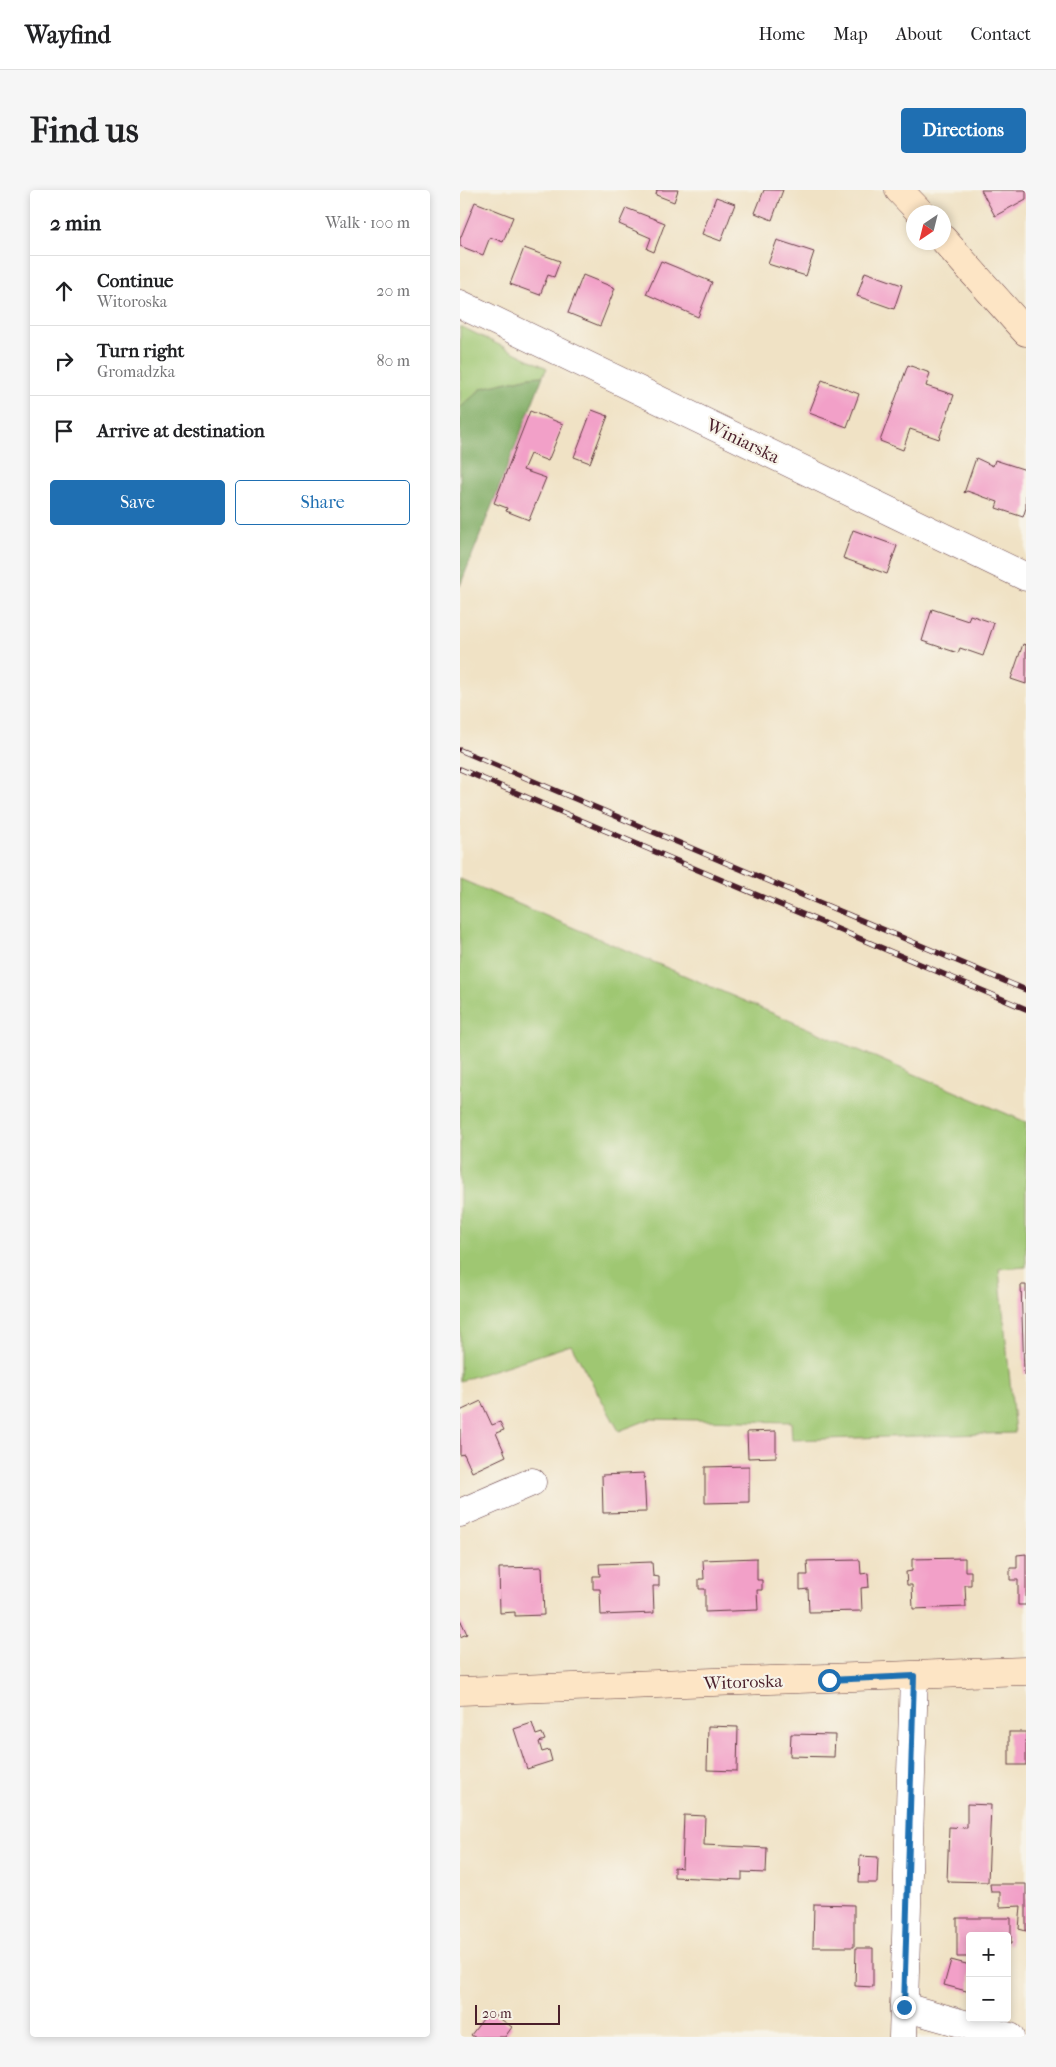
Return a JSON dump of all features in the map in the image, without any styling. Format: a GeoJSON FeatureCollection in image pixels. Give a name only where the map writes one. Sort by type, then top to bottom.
{"type":"FeatureCollection","features":[{"type":"Feature","properties":{"kind":"main road"},"geometry":{"type":"LineString","coordinates":[[899,190],[913,205]]}},
{"type":"Feature","properties":{"kind":"main road"},"geometry":{"type":"LineString","coordinates":[[951,247],[1026,332]]}},
{"type":"Feature","properties":{"kind":"main road","name":"Witoroska"},"geometry":{"type":"LineString","coordinates":[[460,1691],[1026,1671]]}},
{"type":"Feature","properties":{"kind":"street","name":"Winiarska"},"geometry":{"type":"LineString","coordinates":[[460,304],[1026,577]]}},
{"type":"Feature","properties":{"kind":"street"},"geometry":{"type":"LineString","coordinates":[[460,1513],[532,1482]]}},
{"type":"Feature","properties":{"kind":"street"},"geometry":{"type":"LineString","coordinates":[[903,2037],[914,1676]]}},
{"type":"Feature","properties":{"kind":"street"},"geometry":{"type":"LineString","coordinates":[[904,2007],[1010,2037]]}},
{"type":"Feature","properties":{"kind":"green space"},"geometry":{"type":"Polygon","coordinates":[[[460,326],[547,368],[543,376],[530,377],[482,388],[460,408],[460,326]]]}},
{"type":"Feature","properties":{"kind":"green space"},"geometry":{"type":"Polygon","coordinates":[[[543,376],[460,586],[460,408],[482,388],[530,377],[543,376]]]}},
{"type":"Feature","properties":{"kind":"green space"},"geometry":{"type":"Polygon","coordinates":[[[460,879],[1026,1122],[1026,1267],[999,1269],[1015,1433],[792,1440],[791,1422],[650,1419],[619,1431],[571,1345],[460,1381],[460,879]]]}},
{"type":"Feature","properties":{"kind":"building"},"geometry":{"type":"Polygon","coordinates":[[[657,190],[678,190],[674,202],[656,195],[657,190]]]}},
{"type":"Feature","properties":{"kind":"building"},"geometry":{"type":"Polygon","coordinates":[[[764,190],[783,190],[772,220],[755,213],[764,190]]]}},
{"type":"Feature","properties":{"kind":"building"},"geometry":{"type":"Polygon","coordinates":[[[981,190],[1026,190],[1026,199],[995,216],[981,190]]]}},
{"type":"Feature","properties":{"kind":"building"},"geometry":{"type":"Polygon","coordinates":[[[716,197],[735,204],[721,241],[702,234],[716,197]]]}},
{"type":"Feature","properties":{"kind":"building"},"geometry":{"type":"Polygon","coordinates":[[[475,202],[513,217],[503,242],[490,237],[483,255],[460,246],[460,239],[475,202]]]}},
{"type":"Feature","properties":{"kind":"building"},"geometry":{"type":"Polygon","coordinates":[[[626,208],[665,223],[654,252],[647,249],[651,238],[619,224],[626,208]]]}},
{"type":"Feature","properties":{"kind":"building"},"geometry":{"type":"Polygon","coordinates":[[[777,240],[814,252],[806,276],[768,264],[777,240]]]}},
{"type":"Feature","properties":{"kind":"building"},"geometry":{"type":"Polygon","coordinates":[[[524,248],[560,261],[554,277],[548,275],[540,295],[510,284],[524,248]]]}},
{"type":"Feature","properties":{"kind":"building"},"geometry":{"type":"Polygon","coordinates":[[[661,261],[712,282],[698,317],[646,294],[661,261]]]}},
{"type":"Feature","properties":{"kind":"building"},"geometry":{"type":"Polygon","coordinates":[[[865,272],[902,285],[894,309],[857,296],[865,272]]]}},
{"type":"Feature","properties":{"kind":"building"},"geometry":{"type":"Polygon","coordinates":[[[583,275],[615,288],[600,326],[568,313],[583,275]]]}},
{"type":"Feature","properties":{"kind":"building"},"geometry":{"type":"Polygon","coordinates":[[[908,365],[930,373],[926,386],[954,395],[939,439],[910,429],[903,450],[880,441],[908,365]]]}},
{"type":"Feature","properties":{"kind":"building"},"geometry":{"type":"Polygon","coordinates":[[[822,380],[859,394],[847,427],[809,413],[822,380]]]}},
{"type":"Feature","properties":{"kind":"building"},"geometry":{"type":"Polygon","coordinates":[[[592,410],[608,416],[590,463],[574,457],[592,410]]]}},
{"type":"Feature","properties":{"kind":"building"},"geometry":{"type":"Polygon","coordinates":[[[530,411],[563,424],[548,461],[530,454],[523,470],[546,478],[529,520],[506,511],[507,508],[494,503],[530,411]]]}},
{"type":"Feature","properties":{"kind":"building"},"geometry":{"type":"Polygon","coordinates":[[[976,458],[993,466],[995,460],[1026,470],[1026,508],[1023,517],[996,508],[998,502],[967,491],[964,493],[976,458]]]}},
{"type":"Feature","properties":{"kind":"building"},"geometry":{"type":"Polygon","coordinates":[[[853,530],[897,546],[887,574],[843,558],[853,530]]]}},
{"type":"Feature","properties":{"kind":"building"},"geometry":{"type":"Polygon","coordinates":[[[932,609],[968,621],[970,615],[994,623],[983,656],[960,648],[958,653],[922,641],[932,609]]]}},
{"type":"Feature","properties":{"kind":"building"},"geometry":{"type":"Polygon","coordinates":[[[1023,644],[1026,645],[1026,684],[1011,679],[1023,644]]]}},
{"type":"Feature","properties":{"kind":"building"},"geometry":{"type":"Polygon","coordinates":[[[1021,1285],[1026,1285],[1026,1374],[1024,1374],[1021,1285]]]}},
{"type":"Feature","properties":{"kind":"building"},"geometry":{"type":"Polygon","coordinates":[[[481,1401],[492,1425],[500,1422],[504,1430],[496,1433],[506,1456],[472,1472],[464,1454],[460,1455],[460,1411],[481,1401]]]}},
{"type":"Feature","properties":{"kind":"building"},"geometry":{"type":"Polygon","coordinates":[[[776,1431],[776,1457],[748,1458],[747,1432],[776,1431]]]}},
{"type":"Feature","properties":{"kind":"building"},"geometry":{"type":"Polygon","coordinates":[[[749,1466],[749,1502],[705,1503],[705,1467],[749,1466]]]}},
{"type":"Feature","properties":{"kind":"building"},"geometry":{"type":"Polygon","coordinates":[[[644,1473],[646,1512],[603,1513],[602,1475],[644,1473]]]}},
{"type":"Feature","properties":{"kind":"building"},"geometry":{"type":"Polygon","coordinates":[[[1026,1554],[1026,1605],[1018,1605],[1018,1580],[1010,1580],[1010,1568],[1017,1568],[1017,1555],[1026,1554]]]}},
{"type":"Feature","properties":{"kind":"building"},"geometry":{"type":"Polygon","coordinates":[[[757,1558],[757,1580],[762,1580],[762,1590],[757,1590],[758,1610],[705,1612],[705,1589],[699,1589],[699,1579],[704,1579],[703,1560],[757,1558]]]}},
{"type":"Feature","properties":{"kind":"building"},"geometry":{"type":"Polygon","coordinates":[[[965,1558],[965,1571],[971,1571],[971,1585],[965,1585],[966,1607],[913,1609],[912,1585],[907,1585],[906,1572],[912,1571],[912,1559],[965,1558]]]}},
{"type":"Feature","properties":{"kind":"building"},"geometry":{"type":"Polygon","coordinates":[[[860,1560],[861,1574],[868,1573],[869,1587],[861,1588],[862,1611],[809,1612],[808,1589],[800,1590],[800,1575],[808,1575],[807,1561],[860,1560]]]}},
{"type":"Feature","properties":{"kind":"building"},"geometry":{"type":"Polygon","coordinates":[[[652,1562],[653,1576],[659,1577],[659,1586],[653,1586],[654,1613],[601,1615],[600,1589],[593,1589],[593,1576],[600,1576],[599,1564],[652,1562]]]}},
{"type":"Feature","properties":{"kind":"building"},"geometry":{"type":"Polygon","coordinates":[[[542,1567],[544,1615],[515,1616],[515,1612],[500,1613],[499,1568],[542,1567]]]}},
{"type":"Feature","properties":{"kind":"building"},"geometry":{"type":"Polygon","coordinates":[[[460,1619],[467,1634],[460,1637],[460,1619]]]}},
{"type":"Feature","properties":{"kind":"building"},"geometry":{"type":"Polygon","coordinates":[[[532,1723],[536,1735],[542,1733],[545,1740],[539,1742],[542,1752],[549,1750],[552,1761],[527,1769],[514,1729],[532,1723]]]}},
{"type":"Feature","properties":{"kind":"building"},"geometry":{"type":"Polygon","coordinates":[[[708,1726],[738,1727],[737,1771],[707,1770],[708,1726]]]}},
{"type":"Feature","properties":{"kind":"building"},"geometry":{"type":"Polygon","coordinates":[[[1009,1732],[1026,1732],[1026,1765],[1009,1765],[1009,1732]]]}},
{"type":"Feature","properties":{"kind":"building"},"geometry":{"type":"Polygon","coordinates":[[[791,1734],[835,1735],[834,1757],[790,1756],[791,1734]]]}},
{"type":"Feature","properties":{"kind":"building"},"geometry":{"type":"Polygon","coordinates":[[[967,1804],[991,1805],[988,1882],[947,1881],[949,1827],[967,1828],[967,1804]]]}},
{"type":"Feature","properties":{"kind":"building"},"geometry":{"type":"Polygon","coordinates":[[[684,1815],[705,1816],[704,1845],[767,1848],[766,1873],[742,1872],[742,1880],[674,1877],[674,1867],[682,1868],[684,1815]]]}},
{"type":"Feature","properties":{"kind":"building"},"geometry":{"type":"Polygon","coordinates":[[[860,1856],[878,1857],[877,1883],[859,1883],[860,1856]]]}},
{"type":"Feature","properties":{"kind":"building"},"geometry":{"type":"Polygon","coordinates":[[[990,1884],[1026,1884],[1026,1931],[1019,1929],[1021,1906],[1000,1907],[1000,1892],[991,1892],[990,1884]]]}},
{"type":"Feature","properties":{"kind":"building"},"geometry":{"type":"Polygon","coordinates":[[[814,1904],[854,1905],[854,1947],[813,1947],[814,1904]]]}},
{"type":"Feature","properties":{"kind":"building"},"geometry":{"type":"Polygon","coordinates":[[[957,1918],[1011,1918],[1011,1932],[966,1932],[966,1957],[957,1957],[957,1918]]]}},
{"type":"Feature","properties":{"kind":"building"},"geometry":{"type":"Polygon","coordinates":[[[856,1948],[873,1948],[873,1987],[855,1986],[856,1948]]]}},
{"type":"Feature","properties":{"kind":"building"},"geometry":{"type":"Polygon","coordinates":[[[951,1960],[966,1964],[966,1991],[944,1985],[951,1960]]]}},
{"type":"Feature","properties":{"kind":"building"},"geometry":{"type":"Polygon","coordinates":[[[489,2011],[512,2027],[505,2037],[474,2037],[471,2035],[489,2011]]]}},
{"type":"Feature","properties":{"kind":"railway"},"geometry":{"type":"LineString","coordinates":[[460,750],[1026,990]]}},
{"type":"Feature","properties":{"kind":"railway"},"geometry":{"type":"LineString","coordinates":[[460,769],[1026,1009]]}},
{"type":"Feature","properties":{"kind":"route"},"geometry":{"type":"LineString","coordinates":[[829,1680],[914,1676],[904,2007]]}}]}
